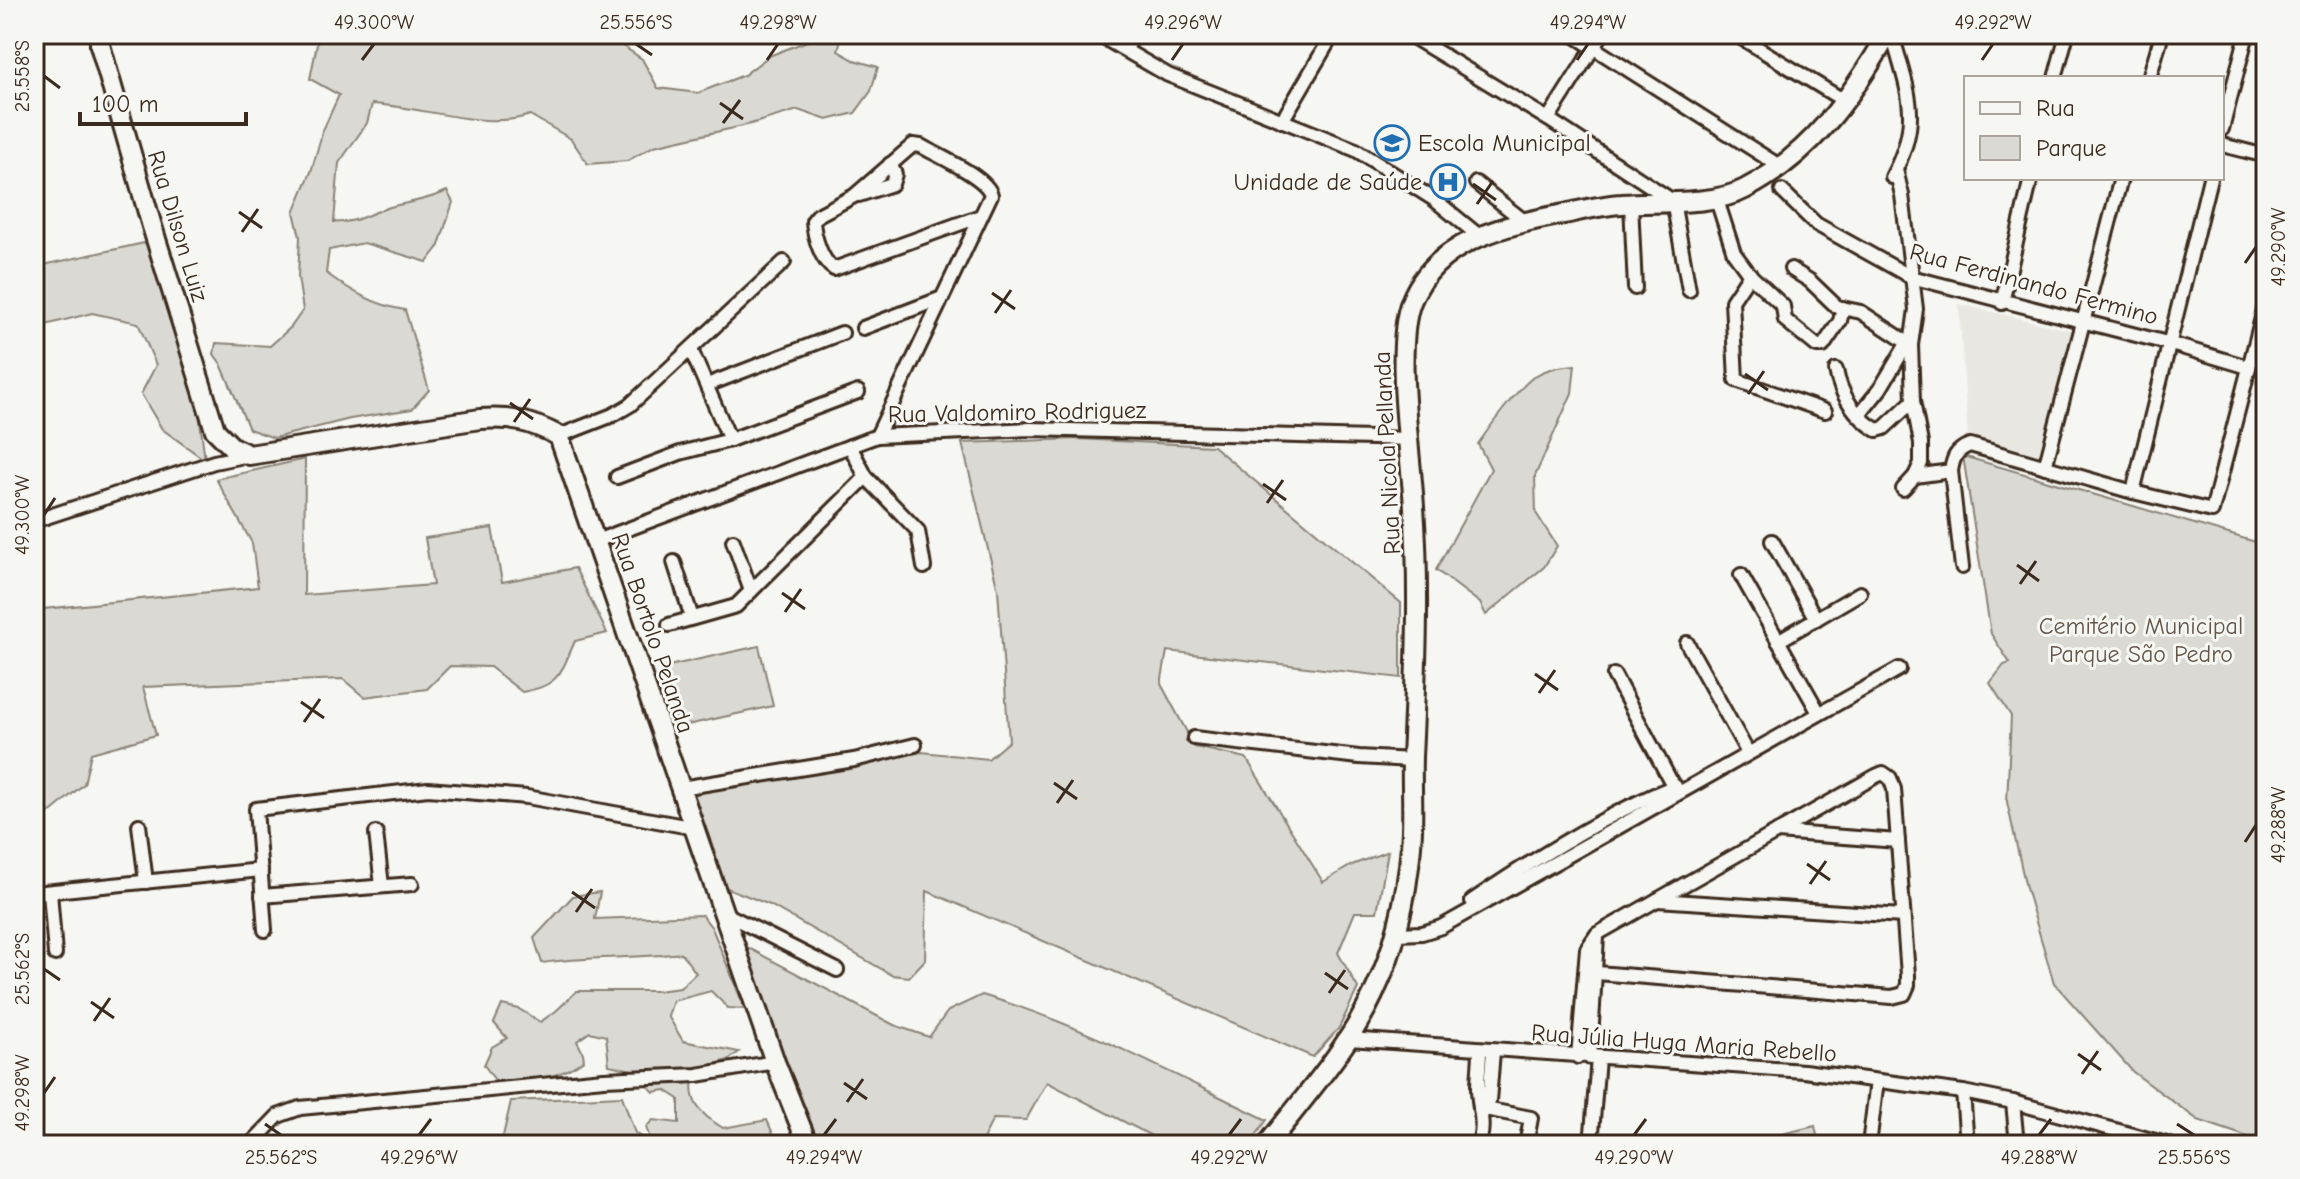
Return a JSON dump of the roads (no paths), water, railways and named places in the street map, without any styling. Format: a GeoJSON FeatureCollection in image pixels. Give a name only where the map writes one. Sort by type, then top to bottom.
{"type":"FeatureCollection","features":[{"type":"Feature","properties":{"kind":"street","name":"Rua Dilson Luiz"},"geometry":{"type":"LineString","coordinates":[[100,34],[100,45],[151,223],[215,430]]}},
{"type":"Feature","properties":{"kind":"street"},"geometry":{"type":"LineString","coordinates":[[1097,34],[1168,75],[1356,150],[1435,200],[1479,236]]}},
{"type":"Feature","properties":{"kind":"street"},"geometry":{"type":"LineString","coordinates":[[1126,50],[1133,34]]}},
{"type":"Feature","properties":{"kind":"street"},"geometry":{"type":"LineString","coordinates":[[1282,121],[1333,34]]}},
{"type":"Feature","properties":{"kind":"street"},"geometry":{"type":"LineString","coordinates":[[1408,34],[1548,119],[1673,201],[1689,290]]}},
{"type":"Feature","properties":{"kind":"street"},"geometry":{"type":"LineString","coordinates":[[1572,34],[1781,167]]}},
{"type":"Feature","properties":{"kind":"street"},"geometry":{"type":"LineString","coordinates":[[1548,119],[1602,34]]}},
{"type":"Feature","properties":{"kind":"street"},"geometry":{"type":"LineString","coordinates":[[1735,34],[1846,102]]}},
{"type":"Feature","properties":{"kind":"street"},"geometry":{"type":"LineString","coordinates":[[1890,34],[1909,96],[1911,117],[1905,153],[1894,174],[1902,195],[1916,309],[1910,343],[1913,401],[1921,443],[1921,463],[1915,476],[1903,489]]}},
{"type":"Feature","properties":{"kind":"street","name":"Rua Nicola Pellanda"},"geometry":{"type":"LineString","coordinates":[[1267,1145],[1349,1039],[1374,994],[1397,934],[1411,847],[1418,565],[1405,385],[1405,333],[1412,301],[1430,272],[1455,248],[1479,236],[1524,221],[1631,203],[1716,197],[1743,191],[1800,152],[1846,102],[1890,34]]}},
{"type":"Feature","properties":{"kind":"street"},"geometry":{"type":"LineString","coordinates":[[2056,76],[2067,34]]}},
{"type":"Feature","properties":{"kind":"street"},"geometry":{"type":"LineString","coordinates":[[2150,76],[2162,34]]}},
{"type":"Feature","properties":{"kind":"street"},"geometry":{"type":"LineString","coordinates":[[2224,121],[2247,34]]}},
{"type":"Feature","properties":{"kind":"street"},"geometry":{"type":"LineString","coordinates":[[877,436],[991,195],[989,187],[921,146],[910,147],[854,196],[818,215],[813,221],[825,260],[831,268],[843,268],[978,217]]}},
{"type":"Feature","properties":{"kind":"street"},"geometry":{"type":"LineString","coordinates":[[2224,146],[2266,156]]}},
{"type":"Feature","properties":{"kind":"street"},"geometry":{"type":"LineString","coordinates":[[2002,303],[2031,180]]}},
{"type":"Feature","properties":{"kind":"street"},"geometry":{"type":"LineString","coordinates":[[2045,467],[2120,180]]}},
{"type":"Feature","properties":{"kind":"street"},"geometry":{"type":"LineString","coordinates":[[2133,492],[2210,180]]}},
{"type":"Feature","properties":{"kind":"street"},"geometry":{"type":"LineString","coordinates":[[1476,183],[1524,221]]}},
{"type":"Feature","properties":{"kind":"street","name":"Rua Ferdinando Fermino"},"geometry":{"type":"LineString","coordinates":[[1782,191],[1816,224],[1911,277],[2248,367]]}},
{"type":"Feature","properties":{"kind":"street"},"geometry":{"type":"LineString","coordinates":[[1716,197],[1734,253],[1750,274],[1783,306],[1785,320],[1790,326],[1817,346],[1823,346],[1840,321],[1843,308]]}},
{"type":"Feature","properties":{"kind":"street"},"geometry":{"type":"LineString","coordinates":[[1631,203],[1635,288]]}},
{"type":"Feature","properties":{"kind":"street"},"geometry":{"type":"LineString","coordinates":[[34,521],[214,462],[249,455],[480,419],[513,417],[539,425],[559,436],[621,411],[784,262]]}},
{"type":"Feature","properties":{"kind":"street"},"geometry":{"type":"LineString","coordinates":[[1791,269],[1810,281],[1837,307],[1861,312],[1910,343]]}},
{"type":"Feature","properties":{"kind":"street"},"geometry":{"type":"LineString","coordinates":[[1750,274],[1732,301],[1736,380],[1825,411]]}},
{"type":"Feature","properties":{"kind":"street"},"geometry":{"type":"LineString","coordinates":[[863,328],[942,298]]}},
{"type":"Feature","properties":{"kind":"street"},"geometry":{"type":"LineString","coordinates":[[1962,567],[1951,471],[1958,452],[1970,445],[2133,492],[2212,511],[2266,302]]}},
{"type":"Feature","properties":{"kind":"street"},"geometry":{"type":"LineString","coordinates":[[707,385],[842,333]]}},
{"type":"Feature","properties":{"kind":"street"},"geometry":{"type":"LineString","coordinates":[[1859,415],[1910,343]]}},
{"type":"Feature","properties":{"kind":"street"},"geometry":{"type":"LineString","coordinates":[[691,350],[730,440]]}},
{"type":"Feature","properties":{"kind":"street"},"geometry":{"type":"LineString","coordinates":[[1836,370],[1846,398],[1859,415],[1877,430],[1884,428],[1913,401]]}},
{"type":"Feature","properties":{"kind":"street"},"geometry":{"type":"LineString","coordinates":[[617,477],[680,453],[730,440],[858,392]]}},
{"type":"Feature","properties":{"kind":"street","name":"Rua Valdomiro Rodriguez"},"geometry":{"type":"LineString","coordinates":[[596,541],[877,436],[1030,429],[1410,439]]}},
{"type":"Feature","properties":{"kind":"street"},"geometry":{"type":"LineString","coordinates":[[215,430],[232,447],[249,455]]}},
{"type":"Feature","properties":{"kind":"street"},"geometry":{"type":"LineString","coordinates":[[214,462],[218,454],[215,430]]}},
{"type":"Feature","properties":{"kind":"street","name":"Rua Bortolo Pelanda"},"geometry":{"type":"LineString","coordinates":[[559,436],[775,1062],[808,1145]]}},
{"type":"Feature","properties":{"kind":"street"},"geometry":{"type":"LineString","coordinates":[[850,446],[866,477],[918,531],[924,567]]}},
{"type":"Feature","properties":{"kind":"street"},"geometry":{"type":"LineString","coordinates":[[1915,476],[1951,471]]}},
{"type":"Feature","properties":{"kind":"street"},"geometry":{"type":"LineString","coordinates":[[669,625],[736,606],[866,477]]}},
{"type":"Feature","properties":{"kind":"street"},"geometry":{"type":"LineString","coordinates":[[733,541],[751,591]]}},
{"type":"Feature","properties":{"kind":"street"},"geometry":{"type":"LineString","coordinates":[[1772,541],[1816,619]]}},
{"type":"Feature","properties":{"kind":"street"},"geometry":{"type":"LineString","coordinates":[[674,562],[692,618]]}},
{"type":"Feature","properties":{"kind":"street"},"geometry":{"type":"LineString","coordinates":[[1741,575],[1819,713]]}},
{"type":"Feature","properties":{"kind":"street"},"geometry":{"type":"LineString","coordinates":[[1778,641],[1860,593]]}},
{"type":"Feature","properties":{"kind":"street"},"geometry":{"type":"LineString","coordinates":[[1687,643],[1748,753]]}},
{"type":"Feature","properties":{"kind":"street"},"geometry":{"type":"LineString","coordinates":[[1397,934],[1426,932],[1590,836],[1694,783],[1899,669]]}},
{"type":"Feature","properties":{"kind":"street"},"geometry":{"type":"LineString","coordinates":[[1614,675],[1676,790]]}},
{"type":"Feature","properties":{"kind":"street"},"geometry":{"type":"LineString","coordinates":[[1194,738],[1412,760]]}},
{"type":"Feature","properties":{"kind":"street"},"geometry":{"type":"LineString","coordinates":[[681,788],[827,765],[915,745]]}},
{"type":"Feature","properties":{"kind":"street"},"geometry":{"type":"LineString","coordinates":[[1590,972],[1899,996],[1906,992],[1898,841],[1893,784],[1888,775],[1883,773],[1597,934],[1590,972],[1591,1145]]}},
{"type":"Feature","properties":{"kind":"street"},"geometry":{"type":"LineString","coordinates":[[265,930],[256,809],[428,789],[527,797],[695,828]]}},
{"type":"Feature","properties":{"kind":"street"},"geometry":{"type":"LineString","coordinates":[[139,825],[146,882]]}},
{"type":"Feature","properties":{"kind":"street"},"geometry":{"type":"LineString","coordinates":[[1777,832],[1898,841]]}},
{"type":"Feature","properties":{"kind":"street"},"geometry":{"type":"LineString","coordinates":[[376,833],[382,886]]}},
{"type":"Feature","properties":{"kind":"street"},"geometry":{"type":"LineString","coordinates":[[34,893],[261,870]]}},
{"type":"Feature","properties":{"kind":"street"},"geometry":{"type":"LineString","coordinates":[[262,896],[412,884]]}},
{"type":"Feature","properties":{"kind":"street"},"geometry":{"type":"LineString","coordinates":[[50,892],[55,954]]}},
{"type":"Feature","properties":{"kind":"street"},"geometry":{"type":"LineString","coordinates":[[1657,900],[1903,916]]}},
{"type":"Feature","properties":{"kind":"street"},"geometry":{"type":"LineString","coordinates":[[724,913],[837,970]]}},
{"type":"Feature","properties":{"kind":"street","name":"Rua Júlia Huga Maria Rebello"},"geometry":{"type":"LineString","coordinates":[[1349,1039],[1804,1071],[1963,1092],[2013,1102],[2170,1145]]}},
{"type":"Feature","properties":{"kind":"street"},"geometry":{"type":"LineString","coordinates":[[1477,1145],[1482,1110],[1478,1089],[1487,1050]]}},
{"type":"Feature","properties":{"kind":"street"},"geometry":{"type":"LineString","coordinates":[[250,1145],[278,1116],[300,1108],[604,1079],[697,1075],[775,1062]]}},
{"type":"Feature","properties":{"kind":"street"},"geometry":{"type":"LineString","coordinates":[[1869,1145],[1877,1081]]}},
{"type":"Feature","properties":{"kind":"street"},"geometry":{"type":"LineString","coordinates":[[1963,1092],[1967,1145]]}},
{"type":"Feature","properties":{"kind":"street"},"geometry":{"type":"LineString","coordinates":[[2013,1102],[2017,1145]]}},
{"type":"Feature","properties":{"kind":"street"},"geometry":{"type":"LineString","coordinates":[[1482,1110],[1531,1118],[1526,1145]]}},
{"type":"Feature","properties":{"kind":"place","name":"Escola Municipal"},"geometry":{"type":"Point","coordinates":[1392,143]}},
{"type":"Feature","properties":{"kind":"place","name":"Unidade de Saúde"},"geometry":{"type":"Point","coordinates":[1448,182]}},
{"type":"Feature","properties":{"kind":"park label","name":"Cemitério Municipal Parque São Pedro"},"geometry":{"type":"Point","coordinates":[2141,640]}}]}
